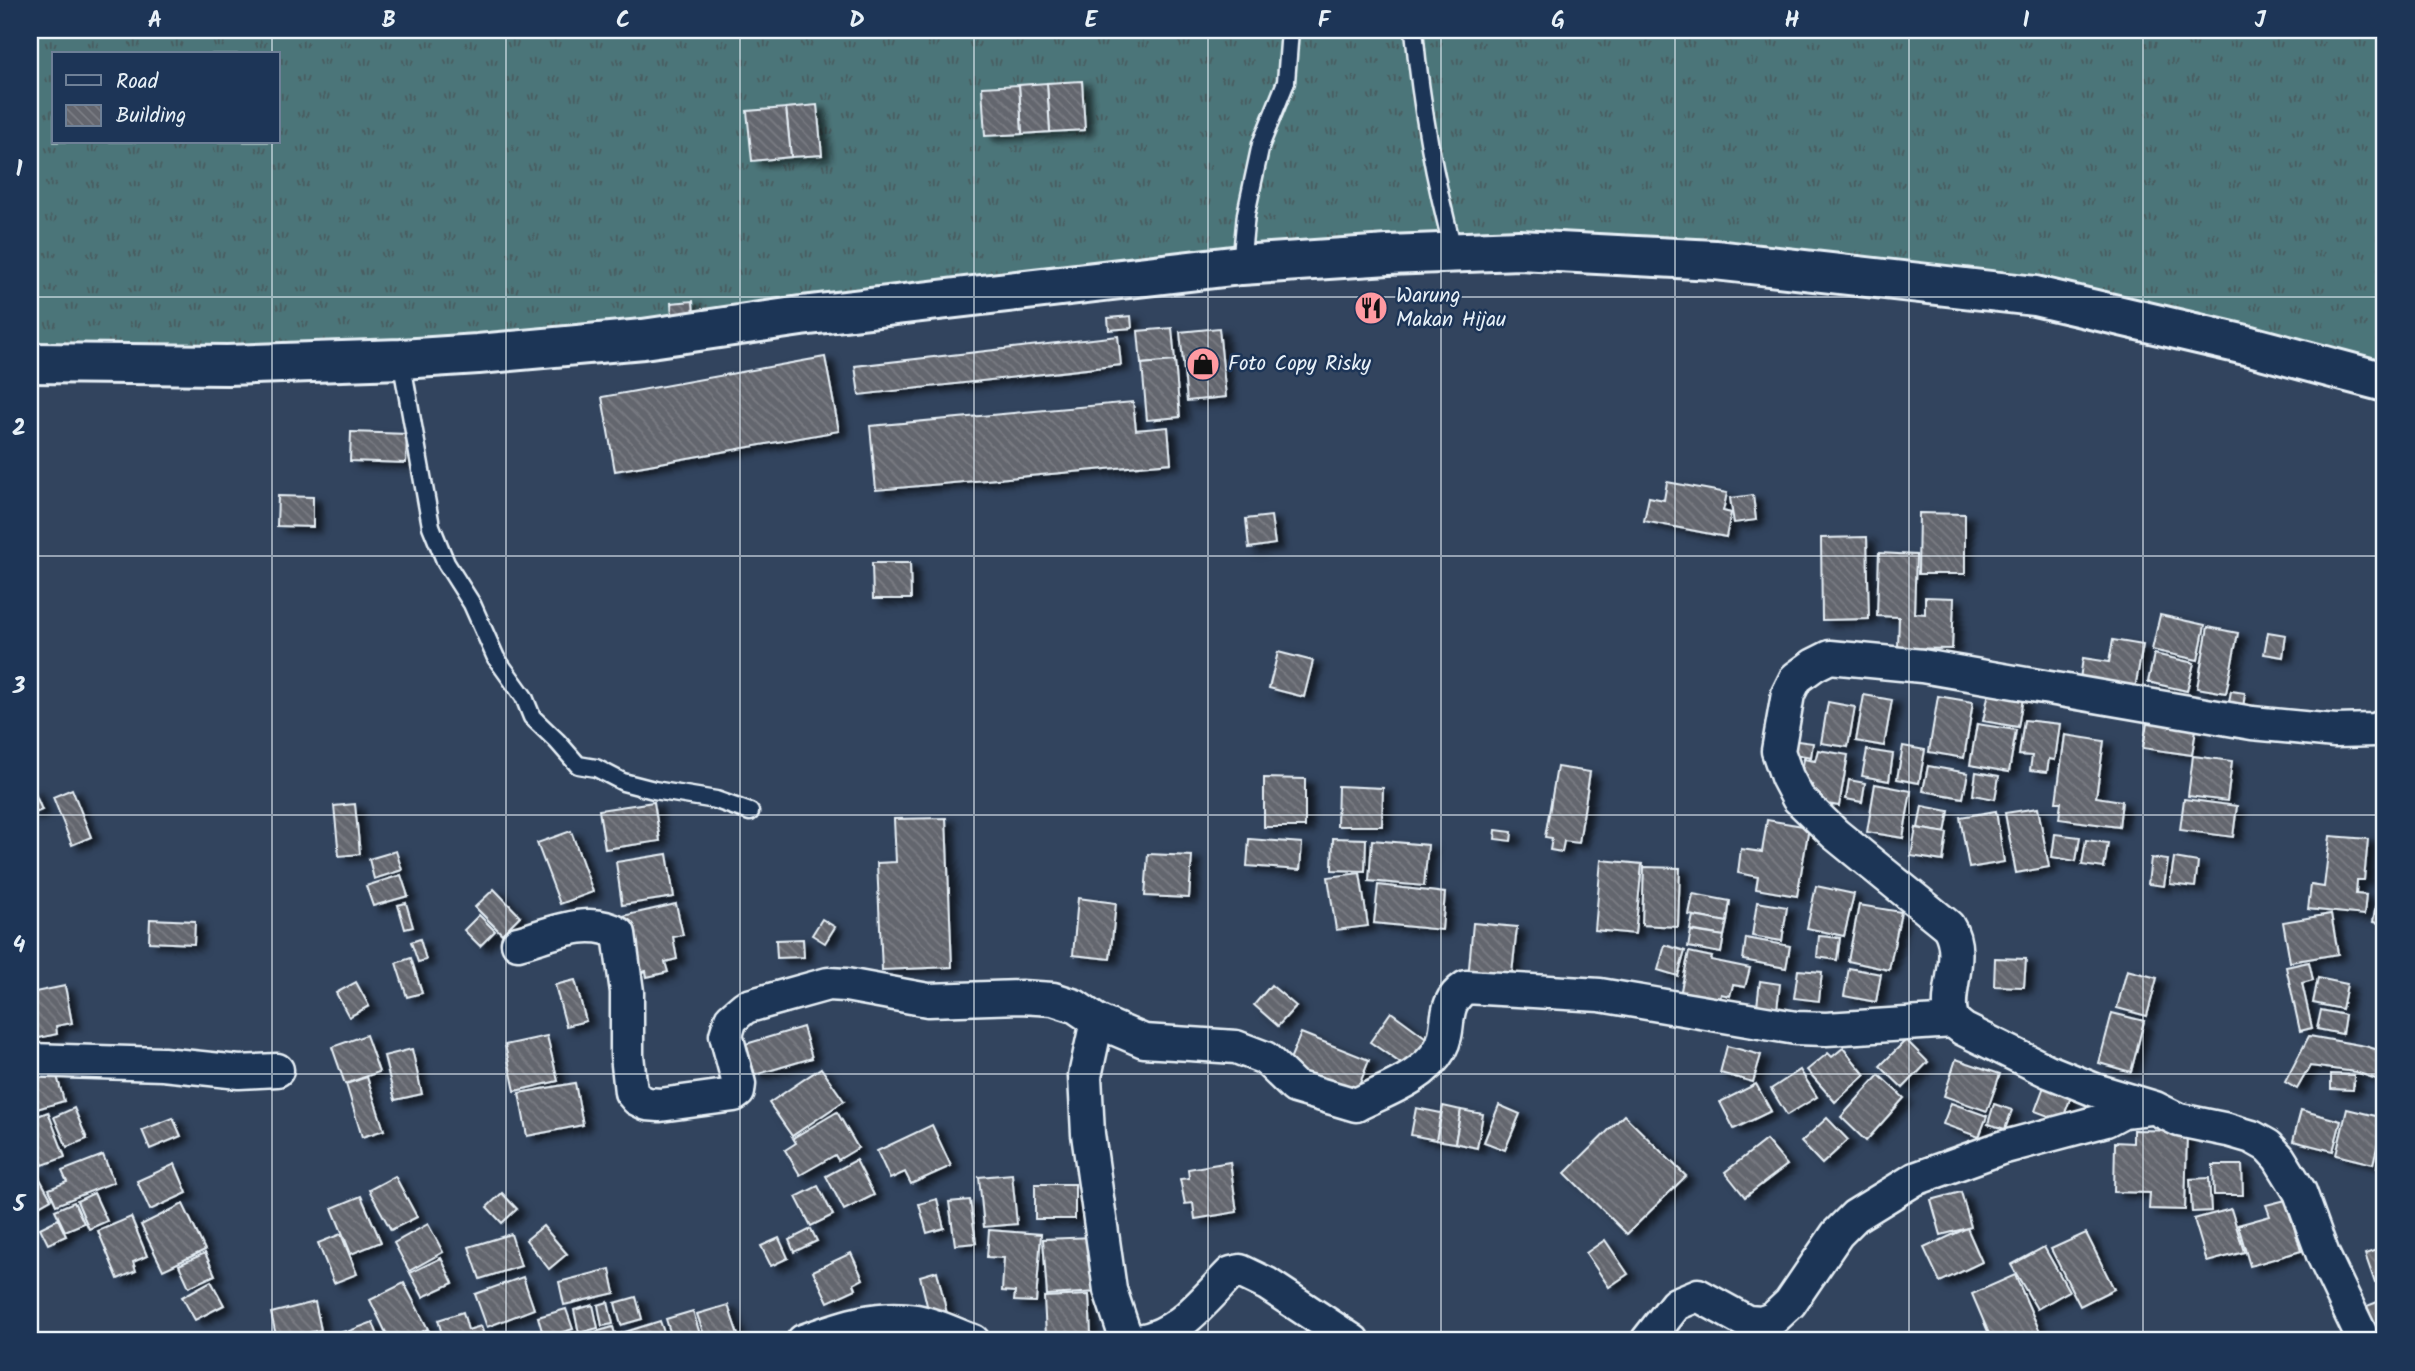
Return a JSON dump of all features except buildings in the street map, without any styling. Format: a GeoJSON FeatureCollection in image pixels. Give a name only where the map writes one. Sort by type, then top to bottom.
{"type":"FeatureCollection","features":[{"type":"Feature","properties":{"kind":"highway"},"geometry":{"type":"LineString","coordinates":[[30,363],[227,365],[401,359],[643,339],[801,316],[1241,265],[1519,250],[1715,260],[2035,296],[2250,346],[2385,382]]}},
{"type":"Feature","properties":{"kind":"street"},"geometry":{"type":"LineString","coordinates":[[2364,1341],[2323,1255],[2300,1192],[2279,1158],[2268,1146],[2252,1137],[2179,1120],[2155,1108],[2095,1090],[2048,1071],[1963,1029],[1954,1021],[1951,1001],[1956,947],[1948,926],[1835,834],[1798,798],[1787,778],[1778,751],[1788,694],[1796,678],[1830,657],[1922,666],[2252,723],[2335,731],[2375,730],[2385,726]]}},
{"type":"Feature","properties":{"kind":"street"},"geometry":{"type":"LineString","coordinates":[[517,943],[573,928],[592,926],[608,927],[619,934],[626,992],[627,1055],[631,1092],[636,1099],[647,1104],[660,1105],[734,1096],[738,1092],[739,1084],[726,1035],[730,1019],[745,1007],[828,984],[928,1000],[1021,997],[1053,999],[1074,1006],[1097,1021],[1144,1041],[1236,1047],[1265,1058],[1296,1087],[1356,1105],[1424,1069],[1441,1048],[1450,1002],[1466,987],[1600,995],[1796,1028],[1826,1029],[1954,1021]]}},
{"type":"Feature","properties":{"kind":"street"},"geometry":{"type":"LineString","coordinates":[[1097,1021],[1085,1076],[1088,1134],[1110,1290],[1127,1341]]}},
{"type":"Feature","properties":{"kind":"street"},"geometry":{"type":"LineString","coordinates":[[30,1060],[163,1064],[239,1072],[277,1070]]}},
{"type":"Feature","properties":{"kind":"street"},"geometry":{"type":"LineString","coordinates":[[1647,1341],[1676,1304],[1698,1295],[1747,1322],[1762,1323],[1774,1318],[1790,1303],[1837,1234],[1855,1216],[1916,1179],[2001,1148],[2106,1120],[2123,1111],[2155,1108]]}},
{"type":"Feature","properties":{"kind":"street"},"geometry":{"type":"LineString","coordinates":[[1139,1341],[1154,1339],[1179,1325],[1231,1273],[1240,1271],[1267,1284],[1353,1341]]}},
{"type":"Feature","properties":{"kind":"street"},"geometry":{"type":"LineString","coordinates":[[803,1341],[855,1324],[886,1318],[918,1321],[974,1341]]}},
{"type":"Feature","properties":{"kind":"lane"},"geometry":{"type":"LineString","coordinates":[[1241,265],[1247,214],[1261,144],[1286,82],[1290,30]]}},
{"type":"Feature","properties":{"kind":"lane"},"geometry":{"type":"LineString","coordinates":[[1414,30],[1420,96],[1434,176],[1454,252]]}},
{"type":"Feature","properties":{"kind":"lane"},"geometry":{"type":"LineString","coordinates":[[401,359],[431,526],[446,563],[472,604],[496,658],[524,697],[532,717],[578,765],[596,768],[623,782],[716,800],[750,812]]}},
{"type":"Feature","properties":{"kind":"green space"},"geometry":{"type":"Polygon","coordinates":[[[30,30],[2385,30],[2385,363],[2200,313],[1982,270],[1839,257],[1456,238],[646,325],[280,350],[30,349],[30,30]]]}},
{"type":"Feature","properties":{"kind":"place","name":"Warung Makan Hijau"},"geometry":{"type":"Point","coordinates":[1371,308]}},
{"type":"Feature","properties":{"kind":"place","name":"Foto Copy Risky"},"geometry":{"type":"Point","coordinates":[1203,364]}}]}
